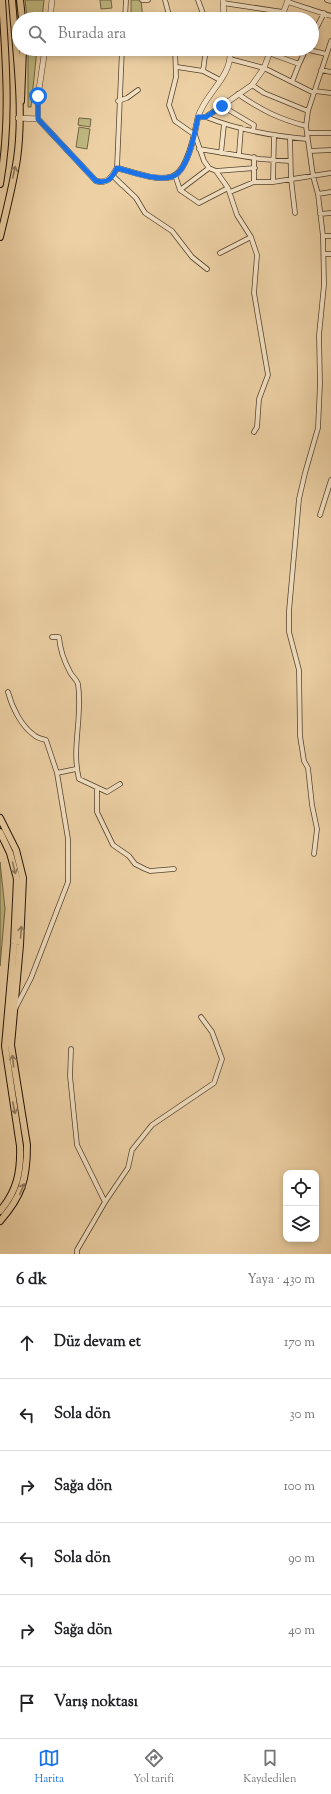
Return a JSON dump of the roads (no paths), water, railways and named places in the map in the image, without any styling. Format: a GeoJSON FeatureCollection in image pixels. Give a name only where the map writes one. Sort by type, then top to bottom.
{"type":"FeatureCollection","features":[{"type":"Feature","properties":{"kind":"highway"},"geometry":{"type":"LineString","coordinates":[[0,184],[5,156],[7,120],[7,76],[2,0]]}},
{"type":"Feature","properties":{"kind":"highway"},"geometry":{"type":"LineString","coordinates":[[12,0],[13,12]]}},
{"type":"Feature","properties":{"kind":"highway"},"geometry":{"type":"LineString","coordinates":[[20,0],[21,12]]}},
{"type":"Feature","properties":{"kind":"highway"},"geometry":{"type":"LineString","coordinates":[[0,237],[17,159],[18,118],[15,56]]}},
{"type":"Feature","properties":{"kind":"highway"},"geometry":{"type":"LineString","coordinates":[[18,118],[22,94],[23,56]]}},
{"type":"Feature","properties":{"kind":"highway"},"geometry":{"type":"LineString","coordinates":[[0,818],[16,850],[23,878],[20,945],[13,1012],[12,1058],[27,1145],[25,1179],[20,1193],[0,1221]]}},
{"type":"Feature","properties":{"kind":"highway"},"geometry":{"type":"LineString","coordinates":[[0,832],[10,853],[17,879],[14,944],[5,1046],[19,1138],[20,1161],[20,1173],[14,1190],[0,1211]]}},
{"type":"Feature","properties":{"kind":"street"},"geometry":{"type":"LineString","coordinates":[[51,12],[52,0]]}},
{"type":"Feature","properties":{"kind":"street"},"geometry":{"type":"LineString","coordinates":[[125,12],[126,0]]}},
{"type":"Feature","properties":{"kind":"street"},"geometry":{"type":"LineString","coordinates":[[142,0],[148,0]]}},
{"type":"Feature","properties":{"kind":"street"},"geometry":{"type":"LineString","coordinates":[[166,0],[169,12]]}},
{"type":"Feature","properties":{"kind":"street"},"geometry":{"type":"LineString","coordinates":[[198,0],[202,12]]}},
{"type":"Feature","properties":{"kind":"street"},"geometry":{"type":"LineString","coordinates":[[327,0],[331,1]]}},
{"type":"Feature","properties":{"kind":"street"},"geometry":{"type":"LineString","coordinates":[[224,12],[223,2],[283,12],[288,1],[331,16]]}},
{"type":"Feature","properties":{"kind":"street"},"geometry":{"type":"LineString","coordinates":[[319,23],[324,13]]}},
{"type":"Feature","properties":{"kind":"street"},"geometry":{"type":"LineString","coordinates":[[314,854],[317,829],[312,805],[308,768],[304,761],[300,736],[299,670],[289,632],[289,611],[299,499],[318,428],[320,384],[319,335],[324,285],[323,236],[318,194],[313,176],[306,126],[308,111],[321,70],[328,54],[331,41]]}},
{"type":"Feature","properties":{"kind":"street"},"geometry":{"type":"LineString","coordinates":[[44,56],[38,96],[38,119],[96,181],[103,183],[110,180],[117,168],[118,101],[121,56]]}},
{"type":"Feature","properties":{"kind":"street"},"geometry":{"type":"LineString","coordinates":[[176,56],[177,67],[169,105],[175,121],[195,135],[199,150],[209,168],[216,171],[255,168]]}},
{"type":"Feature","properties":{"kind":"street"},"geometry":{"type":"LineString","coordinates":[[203,71],[205,56]]}},
{"type":"Feature","properties":{"kind":"street"},"geometry":{"type":"LineString","coordinates":[[206,117],[252,85],[264,68],[268,56]]}},
{"type":"Feature","properties":{"kind":"street"},"geometry":{"type":"LineString","coordinates":[[281,56],[299,64]]}},
{"type":"Feature","properties":{"kind":"street"},"geometry":{"type":"LineString","coordinates":[[292,82],[303,56]]}},
{"type":"Feature","properties":{"kind":"street"},"geometry":{"type":"LineString","coordinates":[[117,168],[149,176],[172,177],[179,173],[184,166],[195,135],[200,108],[229,66],[230,59],[264,68],[315,92],[331,93]]}},
{"type":"Feature","properties":{"kind":"street"},"geometry":{"type":"LineString","coordinates":[[177,67],[203,71],[220,80]]}},
{"type":"Feature","properties":{"kind":"street"},"geometry":{"type":"LineString","coordinates":[[321,70],[331,72]]}},
{"type":"Feature","properties":{"kind":"street"},"geometry":{"type":"LineString","coordinates":[[252,85],[264,93],[308,111]]}},
{"type":"Feature","properties":{"kind":"street"},"geometry":{"type":"LineString","coordinates":[[118,101],[127,98],[138,90]]}},
{"type":"Feature","properties":{"kind":"street"},"geometry":{"type":"LineString","coordinates":[[238,94],[260,110],[282,120],[306,126]]}},
{"type":"Feature","properties":{"kind":"street"},"geometry":{"type":"LineString","coordinates":[[222,106],[254,124],[253,131]]}},
{"type":"Feature","properties":{"kind":"street"},"geometry":{"type":"LineString","coordinates":[[198,117],[206,117],[224,124],[253,131],[290,138],[307,139]]}},
{"type":"Feature","properties":{"kind":"street"},"geometry":{"type":"LineString","coordinates":[[18,118],[38,119]]}},
{"type":"Feature","properties":{"kind":"street"},"geometry":{"type":"LineString","coordinates":[[221,153],[224,124]]}},
{"type":"Feature","properties":{"kind":"street"},"geometry":{"type":"LineString","coordinates":[[239,154],[241,128]]}},
{"type":"Feature","properties":{"kind":"street"},"geometry":{"type":"LineString","coordinates":[[307,133],[331,133]]}},
{"type":"Feature","properties":{"kind":"street"},"geometry":{"type":"LineString","coordinates":[[273,182],[274,135]]}},
{"type":"Feature","properties":{"kind":"street"},"geometry":{"type":"LineString","coordinates":[[290,138],[291,179],[295,213]]}},
{"type":"Feature","properties":{"kind":"street"},"geometry":{"type":"LineString","coordinates":[[199,150],[290,161]]}},
{"type":"Feature","properties":{"kind":"street"},"geometry":{"type":"LineString","coordinates":[[310,151],[331,150]]}},
{"type":"Feature","properties":{"kind":"street"},"geometry":{"type":"LineString","coordinates":[[254,157],[254,182]]}},
{"type":"Feature","properties":{"kind":"street"},"geometry":{"type":"LineString","coordinates":[[180,190],[209,168]]}},
{"type":"Feature","properties":{"kind":"street"},"geometry":{"type":"LineString","coordinates":[[216,171],[229,190],[237,215],[251,237],[257,255],[254,293],[268,375],[259,399],[257,427],[254,432]]}},
{"type":"Feature","properties":{"kind":"street"},"geometry":{"type":"LineString","coordinates":[[175,175],[180,190],[199,203],[229,190],[254,182],[273,182],[331,173]]}},
{"type":"Feature","properties":{"kind":"street"},"geometry":{"type":"LineString","coordinates":[[113,176],[122,185]]}},
{"type":"Feature","properties":{"kind":"street"},"geometry":{"type":"LineString","coordinates":[[113,176],[136,198],[145,213],[172,231],[192,257],[207,269]]}},
{"type":"Feature","properties":{"kind":"street"},"geometry":{"type":"LineString","coordinates":[[318,194],[331,192]]}},
{"type":"Feature","properties":{"kind":"street"},"geometry":{"type":"LineString","coordinates":[[320,214],[331,213]]}},
{"type":"Feature","properties":{"kind":"street"},"geometry":{"type":"LineString","coordinates":[[323,236],[331,236]]}},
{"type":"Feature","properties":{"kind":"street"},"geometry":{"type":"LineString","coordinates":[[220,253],[251,237]]}},
{"type":"Feature","properties":{"kind":"street"},"geometry":{"type":"LineString","coordinates":[[324,254],[331,254]]}},
{"type":"Feature","properties":{"kind":"street"},"geometry":{"type":"LineString","coordinates":[[320,515],[331,480]]}},
{"type":"Feature","properties":{"kind":"street"},"geometry":{"type":"LineString","coordinates":[[52,636],[59,637],[65,662],[78,682],[80,717],[76,749],[76,770],[79,779],[107,792],[120,784]]}},
{"type":"Feature","properties":{"kind":"street"},"geometry":{"type":"LineString","coordinates":[[8,692],[11,704],[22,722],[34,736],[46,740],[57,773],[68,840],[68,882],[34,971],[13,1012]]}},
{"type":"Feature","properties":{"kind":"street"},"geometry":{"type":"LineString","coordinates":[[57,773],[76,770]]}},
{"type":"Feature","properties":{"kind":"street"},"geometry":{"type":"LineString","coordinates":[[97,788],[97,812],[113,845],[130,856],[135,864],[150,871],[174,869]]}},
{"type":"Feature","properties":{"kind":"street"},"geometry":{"type":"LineString","coordinates":[[77,1254],[77,1250],[104,1202],[128,1168],[132,1150],[152,1125],[214,1083],[222,1059],[212,1032],[201,1017]]}},
{"type":"Feature","properties":{"kind":"street"},"geometry":{"type":"LineString","coordinates":[[71,1049],[70,1076],[77,1145],[104,1202]]}}]}
